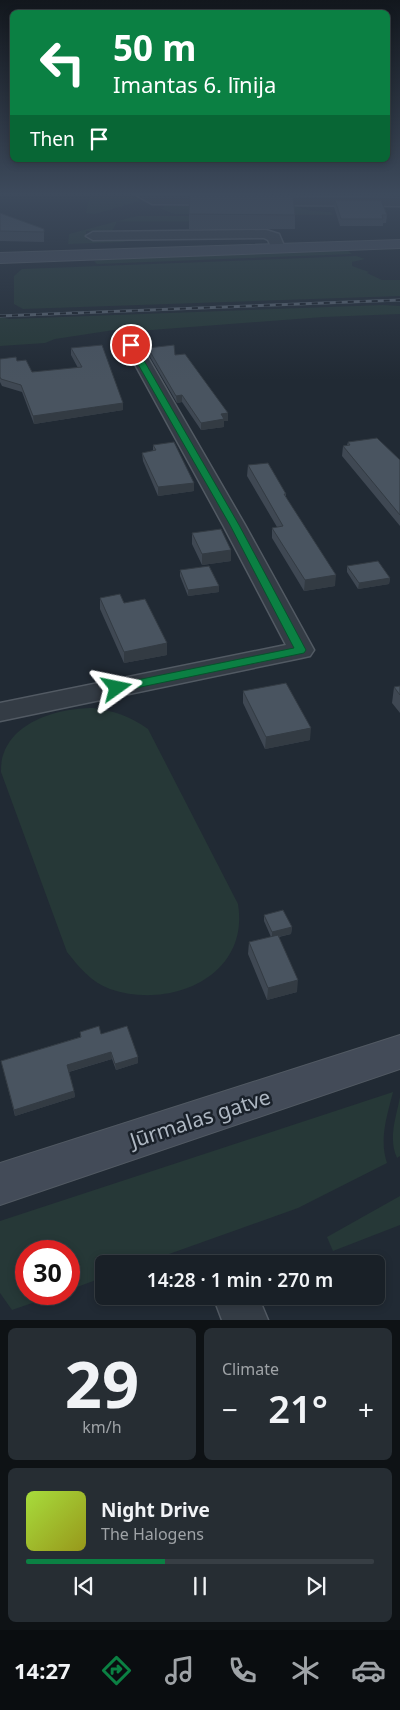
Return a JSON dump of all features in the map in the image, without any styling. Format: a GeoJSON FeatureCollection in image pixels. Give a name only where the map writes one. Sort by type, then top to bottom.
{"type":"FeatureCollection","features":[{"type":"Feature","properties":{"kind":"street"},"geometry":{"type":"LineString","coordinates":[[0,258],[39,257]]}},
{"type":"Feature","properties":{"kind":"street"},"geometry":{"type":"LineString","coordinates":[[0,712],[300,650],[234,525],[128,337]]}},
{"type":"Feature","properties":{"kind":"street","name":"Jūrmalas gatve"},"geometry":{"type":"LineString","coordinates":[[0,1184],[400,1052]]}},
{"type":"Feature","properties":{"kind":"street"},"geometry":{"type":"LineString","coordinates":[[239,1305],[245,1320]]}},
{"type":"Feature","properties":{"kind":"shaded area"},"geometry":{"type":"Polygon","coordinates":[[[286,257],[97,264],[94,261],[111,258],[286,257]]]}},
{"type":"Feature","properties":{"kind":"shaded area"},"geometry":{"type":"Polygon","coordinates":[[[358,257],[365,259],[352,262],[352,266],[369,272],[367,273],[382,280],[400,280],[400,296],[23,309],[14,304],[14,276],[22,269],[358,257]]]}},
{"type":"Feature","properties":{"kind":"shaded area"},"geometry":{"type":"Polygon","coordinates":[[[383,305],[400,306],[400,314],[323,317],[125,332],[114,330],[55,339],[45,343],[0,346],[0,317],[9,319],[383,305]]]}},
{"type":"Feature","properties":{"kind":"shaded area"},"geometry":{"type":"Polygon","coordinates":[[[93,708],[122,715],[148,729],[238,904],[238,929],[232,951],[219,969],[201,982],[180,991],[157,995],[133,994],[110,989],[91,978],[67,952],[1,772],[3,756],[9,742],[19,731],[32,722],[62,711],[93,708]]]}},
{"type":"Feature","properties":{"kind":"shaded area"},"geometry":{"type":"Polygon","coordinates":[[[393,1092],[384,1136],[387,1163],[298,1208],[166,1255],[95,1255],[95,1280],[80,1286],[80,1240],[15,1240],[15,1305],[26,1305],[12,1310],[0,1293],[0,1221],[393,1092]]]}},
{"type":"Feature","properties":{"kind":"shaded area"},"geometry":{"type":"Polygon","coordinates":[[[400,1097],[400,1156],[397,1158],[394,1150],[393,1135],[400,1097]]]}},
{"type":"Feature","properties":{"kind":"shaded area"},"geometry":{"type":"Polygon","coordinates":[[[400,1196],[400,1225],[333,1251],[327,1237],[400,1196]]]}},
{"type":"Feature","properties":{"kind":"building"},"geometry":{"type":"Polygon","coordinates":[[[102,345],[123,403],[33,416],[21,385],[1,379],[0,377],[0,359],[16,357],[17,361],[26,360],[32,372],[82,367],[71,348],[102,345]]]}},
{"type":"Feature","properties":{"kind":"building"},"geometry":{"type":"Polygon","coordinates":[[[174,345],[175,355],[185,354],[228,413],[221,414],[224,419],[201,423],[182,395],[176,396],[148,348],[174,345]]]}},
{"type":"Feature","properties":{"kind":"building"},"geometry":{"type":"Polygon","coordinates":[[[377,438],[400,460],[400,515],[343,446],[350,445],[348,442],[377,438]]]}},
{"type":"Feature","properties":{"kind":"building"},"geometry":{"type":"Polygon","coordinates":[[[174,442],[194,483],[158,487],[142,453],[156,450],[153,445],[174,442]]]}},
{"type":"Feature","properties":{"kind":"building"},"geometry":{"type":"Polygon","coordinates":[[[268,463],[286,494],[284,494],[336,575],[305,580],[272,528],[283,526],[248,465],[268,463]]]}},
{"type":"Feature","properties":{"kind":"building"},"geometry":{"type":"Polygon","coordinates":[[[221,529],[231,550],[202,554],[192,533],[221,529]]]}},
{"type":"Feature","properties":{"kind":"building"},"geometry":{"type":"Polygon","coordinates":[[[378,561],[390,578],[359,583],[347,566],[378,561]]]}},
{"type":"Feature","properties":{"kind":"building"},"geometry":{"type":"Polygon","coordinates":[[[209,566],[219,586],[188,590],[180,570],[209,566]]]}},
{"type":"Feature","properties":{"kind":"building"},"geometry":{"type":"Polygon","coordinates":[[[120,594],[124,603],[145,599],[167,643],[124,652],[100,598],[120,594]]]}},
{"type":"Feature","properties":{"kind":"building"},"geometry":{"type":"Polygon","coordinates":[[[286,683],[311,728],[266,737],[243,691],[286,683]]]}},
{"type":"Feature","properties":{"kind":"building"},"geometry":{"type":"Polygon","coordinates":[[[400,686],[400,695],[394,687],[400,686]]]}},
{"type":"Feature","properties":{"kind":"building"},"geometry":{"type":"Polygon","coordinates":[[[283,910],[292,927],[272,932],[264,915],[283,910]]]}},
{"type":"Feature","properties":{"kind":"building"},"geometry":{"type":"Polygon","coordinates":[[[278,935],[298,980],[268,988],[249,942],[278,935]]]}},
{"type":"Feature","properties":{"kind":"building"},"geometry":{"type":"Polygon","coordinates":[[[99,1026],[101,1034],[127,1026],[138,1057],[115,1064],[111,1052],[67,1065],[74,1091],[14,1110],[1,1061],[81,1037],[80,1032],[99,1026]]]}},
{"type":"Feature","properties":{"kind":"railway"},"geometry":{"type":"LineString","coordinates":[[0,316],[400,300]]}},
{"type":"Feature","properties":{"kind":"route"},"geometry":{"type":"LineString","coordinates":[[117,688],[300,650],[234,525],[131,345]]}}]}
